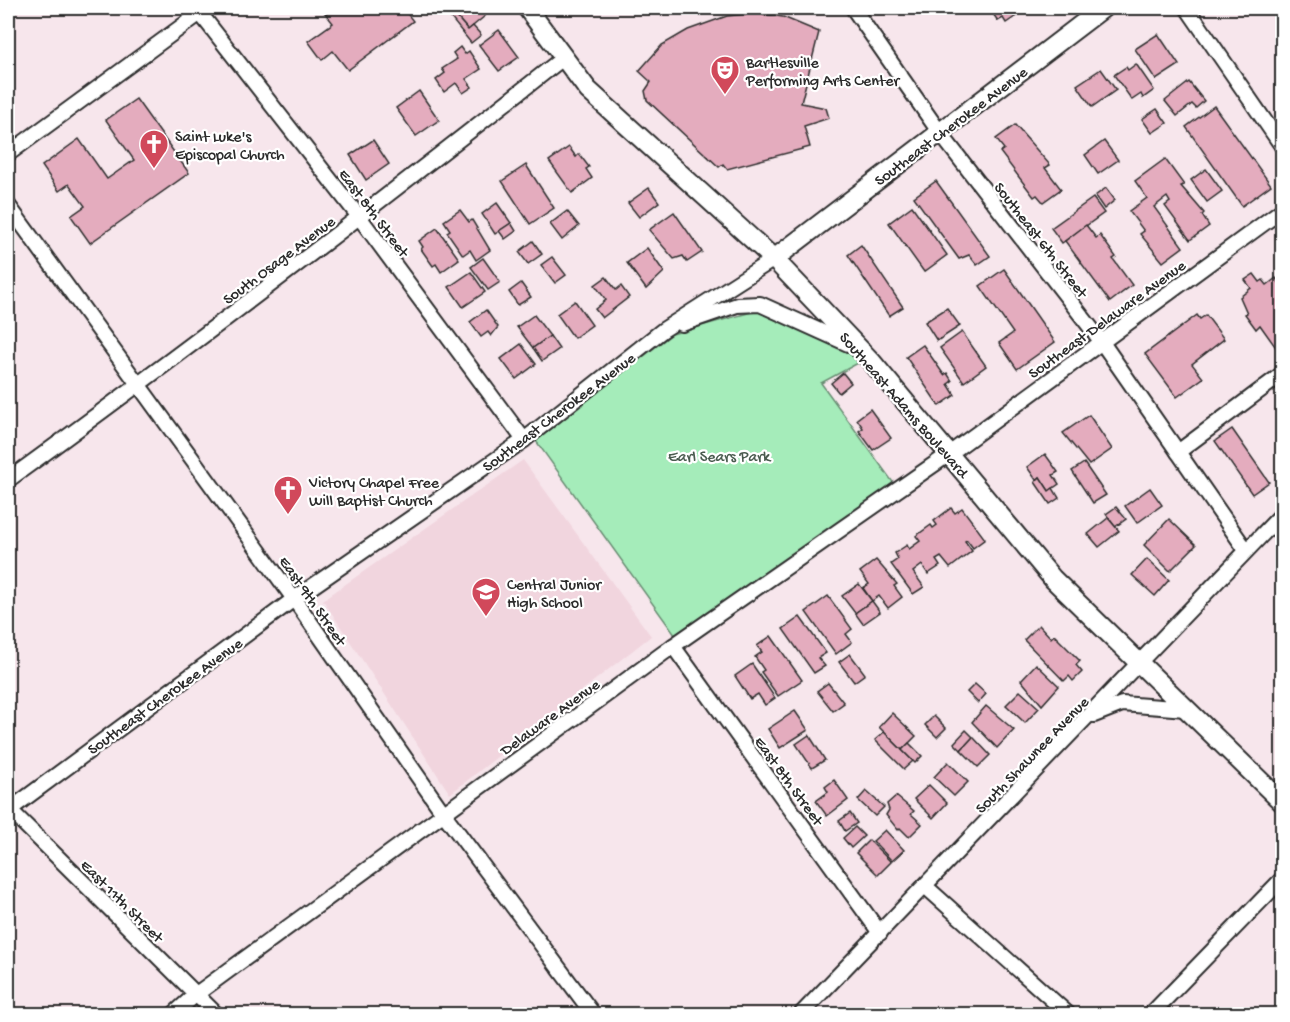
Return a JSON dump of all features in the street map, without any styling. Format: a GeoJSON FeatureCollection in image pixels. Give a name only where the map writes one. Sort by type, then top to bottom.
{"type":"FeatureCollection","features":[{"type":"Feature","properties":{"kind":"main road","name":"Southeast Adams Boulevard"},"geometry":{"type":"LineString","coordinates":[[527,8],[588,90],[774,258],[872,362],[1053,579],[1282,802]]}},
{"type":"Feature","properties":{"kind":"main road","name":"Southeast Cherokee Avenue"},"geometry":{"type":"LineString","coordinates":[[774,258],[1103,8]]}},
{"type":"Feature","properties":{"kind":"street","name":"Southeast 6th Street"},"geometry":{"type":"LineString","coordinates":[[853,8],[940,133],[1101,341],[1246,550]]}},
{"type":"Feature","properties":{"kind":"street"},"geometry":{"type":"LineString","coordinates":[[1187,8],[1282,146]]}},
{"type":"Feature","properties":{"kind":"street"},"geometry":{"type":"LineString","coordinates":[[8,154],[201,9]]}},
{"type":"Feature","properties":{"kind":"street","name":"East 8th Street"},"geometry":{"type":"LineString","coordinates":[[201,9],[360,218],[524,440]]}},
{"type":"Feature","properties":{"kind":"street","name":"South Osage Avenue"},"geometry":{"type":"LineString","coordinates":[[8,480],[139,385],[360,218],[563,58]]}},
{"type":"Feature","properties":{"kind":"street","name":"East 9th Street"},"geometry":{"type":"LineString","coordinates":[[8,205],[294,599],[444,814],[593,1014]]}},
{"type":"Feature","properties":{"kind":"street","name":"Southeast Delaware Avenue"},"geometry":{"type":"LineString","coordinates":[[950,454],[1282,210]]}},
{"type":"Feature","properties":{"kind":"street","name":"Southeast Cherokee Avenue"},"geometry":{"type":"LineString","coordinates":[[8,809],[294,599],[524,440],[663,330],[774,258]]}},
{"type":"Feature","properties":{"kind":"street"},"geometry":{"type":"LineString","coordinates":[[663,330],[737,305],[760,304],[857,348]]}},
{"type":"Feature","properties":{"kind":"street"},"geometry":{"type":"LineString","coordinates":[[1178,452],[1282,374]]}},
{"type":"Feature","properties":{"kind":"street","name":"Delaware Avenue"},"geometry":{"type":"LineString","coordinates":[[174,1014],[195,995],[673,646],[950,454]]}},
{"type":"Feature","properties":{"kind":"street","name":"South Shawnee Avenue"},"geometry":{"type":"LineString","coordinates":[[801,1014],[1282,514]]}},
{"type":"Feature","properties":{"kind":"street","name":"East 8th Street"},"geometry":{"type":"LineString","coordinates":[[673,646],[880,933]]}},
{"type":"Feature","properties":{"kind":"street"},"geometry":{"type":"LineString","coordinates":[[1089,717],[1122,704],[1186,709]]}},
{"type":"Feature","properties":{"kind":"street","name":"East 11th Street"},"geometry":{"type":"LineString","coordinates":[[8,809],[216,1014]]}},
{"type":"Feature","properties":{"kind":"street"},"geometry":{"type":"LineString","coordinates":[[1151,1014],[1282,879]]}},
{"type":"Feature","properties":{"kind":"street"},"geometry":{"type":"LineString","coordinates":[[925,886],[1068,1014]]}},
{"type":"Feature","properties":{"kind":"shaded area","name":"Central Junior High School"},"geometry":{"type":"Polygon","coordinates":[[[523,460],[651,636],[450,794],[323,600],[523,460]]]}},
{"type":"Feature","properties":{"kind":"green space","name":"Earl Sears Park"},"geometry":{"type":"Polygon","coordinates":[[[759,310],[849,350],[860,362],[821,383],[895,485],[675,635],[536,441],[672,334],[759,310]]]}},
{"type":"Feature","properties":{"kind":"building"},"geometry":{"type":"Polygon","coordinates":[[[321,8],[403,8],[413,21],[348,70],[333,51],[322,60],[308,41],[333,23],[321,8]]]}},
{"type":"Feature","properties":{"kind":"building"},"geometry":{"type":"Polygon","coordinates":[[[461,8],[478,8],[485,16],[468,30],[454,14],[461,8]]]}},
{"type":"Feature","properties":{"kind":"building"},"geometry":{"type":"Polygon","coordinates":[[[989,8],[1028,8],[1006,23],[1003,18],[998,21],[989,8]]]}},
{"type":"Feature","properties":{"kind":"building","name":"Bartlesville Performing Arts Center"},"geometry":{"type":"Polygon","coordinates":[[[755,13],[783,17],[819,32],[801,103],[826,108],[829,118],[804,126],[810,147],[727,169],[723,164],[719,167],[647,100],[645,91],[651,82],[639,71],[662,45],[688,30],[727,16],[755,13]]]}},
{"type":"Feature","properties":{"kind":"building"},"geometry":{"type":"Polygon","coordinates":[[[454,14],[468,30],[473,26],[481,35],[471,43],[450,17],[454,14]]]}},
{"type":"Feature","properties":{"kind":"building"},"geometry":{"type":"Polygon","coordinates":[[[499,30],[519,57],[499,71],[479,45],[499,30]]]}},
{"type":"Feature","properties":{"kind":"building"},"geometry":{"type":"Polygon","coordinates":[[[1158,34],[1179,65],[1156,80],[1135,49],[1158,34]]]}},
{"type":"Feature","properties":{"kind":"building"},"geometry":{"type":"Polygon","coordinates":[[[460,47],[465,54],[469,51],[481,69],[466,79],[472,87],[463,93],[456,83],[444,92],[436,80],[445,73],[442,69],[457,59],[453,53],[460,47]]]}},
{"type":"Feature","properties":{"kind":"building"},"geometry":{"type":"Polygon","coordinates":[[[1136,64],[1154,90],[1143,98],[1141,94],[1132,100],[1114,75],[1136,64]]]}},
{"type":"Feature","properties":{"kind":"building"},"geometry":{"type":"Polygon","coordinates":[[[1101,69],[1116,90],[1092,107],[1077,85],[1101,69]]]}},
{"type":"Feature","properties":{"kind":"building"},"geometry":{"type":"Polygon","coordinates":[[[1189,82],[1204,101],[1196,108],[1192,104],[1177,116],[1165,101],[1189,82]]]}},
{"type":"Feature","properties":{"kind":"building"},"geometry":{"type":"Polygon","coordinates":[[[419,91],[439,120],[416,136],[396,108],[419,91]]]}},
{"type":"Feature","properties":{"kind":"building","name":"Saint Luke's Episcopal Church"},"geometry":{"type":"Polygon","coordinates":[[[136,99],[189,173],[90,243],[71,216],[85,206],[69,184],[59,191],[42,166],[79,139],[107,179],[134,160],[106,120],[136,99]]]}},
{"type":"Feature","properties":{"kind":"building"},"geometry":{"type":"Polygon","coordinates":[[[1214,106],[1271,185],[1242,206],[1186,127],[1214,106]]]}},
{"type":"Feature","properties":{"kind":"building"},"geometry":{"type":"Polygon","coordinates":[[[1157,109],[1167,123],[1152,133],[1142,119],[1157,109]]]}},
{"type":"Feature","properties":{"kind":"building"},"geometry":{"type":"Polygon","coordinates":[[[1015,125],[1050,165],[1045,168],[1061,189],[1043,202],[1037,195],[1034,197],[1000,152],[1004,149],[996,139],[1015,125]]]}},
{"type":"Feature","properties":{"kind":"building"},"geometry":{"type":"Polygon","coordinates":[[[373,140],[389,164],[366,180],[350,155],[373,140]]]}},
{"type":"Feature","properties":{"kind":"building"},"geometry":{"type":"Polygon","coordinates":[[[1104,141],[1118,160],[1098,174],[1085,155],[1104,141]]]}},
{"type":"Feature","properties":{"kind":"building"},"geometry":{"type":"Polygon","coordinates":[[[569,147],[576,157],[579,154],[589,167],[586,169],[592,178],[572,193],[549,161],[569,147]]]}},
{"type":"Feature","properties":{"kind":"building"},"geometry":{"type":"Polygon","coordinates":[[[1165,159],[1184,185],[1181,186],[1204,213],[1202,215],[1209,226],[1190,240],[1165,206],[1170,202],[1167,197],[1154,207],[1183,247],[1163,262],[1140,234],[1144,231],[1129,211],[1147,198],[1135,181],[1165,159]]]}},
{"type":"Feature","properties":{"kind":"building"},"geometry":{"type":"Polygon","coordinates":[[[526,165],[554,208],[530,224],[502,181],[526,165]]]}},
{"type":"Feature","properties":{"kind":"building"},"geometry":{"type":"Polygon","coordinates":[[[1206,169],[1222,191],[1207,202],[1191,180],[1206,169]]]}},
{"type":"Feature","properties":{"kind":"building"},"geometry":{"type":"Polygon","coordinates":[[[936,181],[990,256],[977,265],[969,255],[959,259],[914,197],[936,181]]]}},
{"type":"Feature","properties":{"kind":"building"},"geometry":{"type":"Polygon","coordinates":[[[649,188],[659,202],[639,217],[628,203],[649,188]]]}},
{"type":"Feature","properties":{"kind":"building"},"geometry":{"type":"Polygon","coordinates":[[[1106,188],[1115,200],[1104,209],[1095,196],[1106,188]]]}},
{"type":"Feature","properties":{"kind":"building"},"geometry":{"type":"Polygon","coordinates":[[[1093,198],[1104,213],[1062,243],[1051,228],[1093,198]]]}},
{"type":"Feature","properties":{"kind":"building"},"geometry":{"type":"Polygon","coordinates":[[[497,203],[511,223],[495,234],[482,214],[497,203]]]}},
{"type":"Feature","properties":{"kind":"building"},"geometry":{"type":"Polygon","coordinates":[[[912,206],[947,255],[924,272],[889,223],[912,206]]]}},
{"type":"Feature","properties":{"kind":"building"},"geometry":{"type":"Polygon","coordinates":[[[460,210],[469,222],[472,220],[490,250],[476,260],[470,250],[463,255],[447,232],[450,230],[444,221],[460,210]]]}},
{"type":"Feature","properties":{"kind":"building"},"geometry":{"type":"Polygon","coordinates":[[[567,211],[579,226],[562,240],[550,224],[567,211]]]}},
{"type":"Feature","properties":{"kind":"building"},"geometry":{"type":"Polygon","coordinates":[[[674,212],[702,252],[687,262],[683,256],[674,259],[649,230],[674,212]]]}},
{"type":"Feature","properties":{"kind":"building"},"geometry":{"type":"Polygon","coordinates":[[[511,223],[516,231],[505,239],[499,231],[511,223]]]}},
{"type":"Feature","properties":{"kind":"building"},"geometry":{"type":"Polygon","coordinates":[[[1086,225],[1096,238],[1100,235],[1116,257],[1113,259],[1132,285],[1110,302],[1065,241],[1086,225]]]}},
{"type":"Feature","properties":{"kind":"building"},"geometry":{"type":"Polygon","coordinates":[[[437,228],[459,259],[441,272],[436,264],[433,266],[421,249],[423,247],[419,241],[437,228]]]}},
{"type":"Feature","properties":{"kind":"building"},"geometry":{"type":"Polygon","coordinates":[[[533,241],[542,254],[528,264],[519,252],[533,241]]]}},
{"type":"Feature","properties":{"kind":"building"},"geometry":{"type":"Polygon","coordinates":[[[861,245],[903,307],[889,316],[848,255],[861,245]]]}},
{"type":"Feature","properties":{"kind":"building"},"geometry":{"type":"Polygon","coordinates":[[[647,248],[664,272],[646,289],[627,263],[647,248]]]}},
{"type":"Feature","properties":{"kind":"building"},"geometry":{"type":"Polygon","coordinates":[[[552,257],[566,275],[555,283],[541,265],[552,257]]]}},
{"type":"Feature","properties":{"kind":"building"},"geometry":{"type":"Polygon","coordinates":[[[483,258],[500,282],[488,290],[471,267],[483,258]]]}},
{"type":"Feature","properties":{"kind":"building"},"geometry":{"type":"Polygon","coordinates":[[[1004,269],[1055,342],[1017,369],[999,343],[1013,333],[980,286],[1004,269]]]}},
{"type":"Feature","properties":{"kind":"building"},"geometry":{"type":"Polygon","coordinates":[[[471,272],[485,292],[463,307],[449,287],[471,272]]]}},
{"type":"Feature","properties":{"kind":"building"},"geometry":{"type":"Polygon","coordinates":[[[1254,274],[1260,282],[1263,280],[1267,285],[1276,278],[1282,287],[1282,356],[1260,325],[1256,329],[1245,314],[1247,313],[1240,297],[1251,288],[1245,280],[1254,274]]]}},
{"type":"Feature","properties":{"kind":"building"},"geometry":{"type":"Polygon","coordinates":[[[606,277],[616,290],[621,286],[629,297],[602,318],[595,309],[606,300],[595,285],[606,277]]]}},
{"type":"Feature","properties":{"kind":"building"},"geometry":{"type":"Polygon","coordinates":[[[521,283],[531,297],[518,305],[509,292],[521,283]]]}},
{"type":"Feature","properties":{"kind":"building"},"geometry":{"type":"Polygon","coordinates":[[[575,301],[592,325],[574,338],[557,314],[575,301]]]}},
{"type":"Feature","properties":{"kind":"building"},"geometry":{"type":"Polygon","coordinates":[[[947,308],[960,326],[937,341],[925,322],[947,308]]]}},
{"type":"Feature","properties":{"kind":"building"},"geometry":{"type":"Polygon","coordinates":[[[486,310],[498,327],[491,336],[488,332],[481,337],[470,322],[486,310]]]}},
{"type":"Feature","properties":{"kind":"building"},"geometry":{"type":"Polygon","coordinates":[[[534,315],[550,336],[533,348],[517,327],[534,315]]]}},
{"type":"Feature","properties":{"kind":"building"},"geometry":{"type":"Polygon","coordinates":[[[1197,315],[1200,319],[1206,315],[1224,339],[1192,364],[1203,378],[1177,397],[1145,354],[1197,315]]]}},
{"type":"Feature","properties":{"kind":"building"},"geometry":{"type":"Polygon","coordinates":[[[962,332],[986,366],[964,382],[940,348],[962,332]]]}},
{"type":"Feature","properties":{"kind":"building"},"geometry":{"type":"Polygon","coordinates":[[[550,336],[559,349],[542,361],[533,348],[550,336]]]}},
{"type":"Feature","properties":{"kind":"building"},"geometry":{"type":"Polygon","coordinates":[[[521,344],[536,364],[516,379],[501,359],[521,344]]]}},
{"type":"Feature","properties":{"kind":"building"},"geometry":{"type":"Polygon","coordinates":[[[923,345],[944,375],[947,373],[952,381],[948,384],[955,395],[939,406],[906,357],[923,345]]]}},
{"type":"Feature","properties":{"kind":"building"},"geometry":{"type":"Polygon","coordinates":[[[843,373],[851,383],[839,393],[831,383],[843,373]]]}},
{"type":"Feature","properties":{"kind":"building"},"geometry":{"type":"Polygon","coordinates":[[[870,409],[891,438],[873,450],[859,431],[863,428],[857,419],[870,409]]]}},
{"type":"Feature","properties":{"kind":"building"},"geometry":{"type":"Polygon","coordinates":[[[1089,415],[1112,449],[1089,465],[1063,433],[1089,415]]]}},
{"type":"Feature","properties":{"kind":"building"},"geometry":{"type":"Polygon","coordinates":[[[1232,429],[1269,482],[1252,494],[1215,441],[1232,429]]]}},
{"type":"Feature","properties":{"kind":"building"},"geometry":{"type":"Polygon","coordinates":[[[1045,454],[1058,472],[1053,475],[1059,484],[1049,491],[1040,477],[1036,480],[1027,467],[1045,454]]]}},
{"type":"Feature","properties":{"kind":"building"},"geometry":{"type":"Polygon","coordinates":[[[1084,463],[1106,495],[1093,503],[1072,471],[1084,463]]]}},
{"type":"Feature","properties":{"kind":"building"},"geometry":{"type":"Polygon","coordinates":[[[1040,477],[1049,491],[1053,488],[1059,498],[1050,504],[1035,482],[1040,477]]]}},
{"type":"Feature","properties":{"kind":"building"},"geometry":{"type":"Polygon","coordinates":[[[1150,488],[1162,505],[1137,523],[1125,506],[1150,488]]]}},
{"type":"Feature","properties":{"kind":"building"},"geometry":{"type":"Polygon","coordinates":[[[1116,507],[1126,519],[1115,527],[1106,514],[1116,507]]]}},
{"type":"Feature","properties":{"kind":"building"},"geometry":{"type":"Polygon","coordinates":[[[951,508],[955,513],[962,508],[985,539],[973,548],[967,540],[965,541],[972,551],[950,568],[941,557],[936,560],[940,566],[928,574],[922,565],[913,572],[924,587],[913,594],[891,564],[898,559],[895,553],[907,545],[909,549],[920,541],[916,536],[931,525],[933,528],[937,525],[934,521],[951,508]]]}},
{"type":"Feature","properties":{"kind":"building"},"geometry":{"type":"Polygon","coordinates":[[[1108,518],[1119,531],[1099,547],[1088,534],[1108,518]]]}},
{"type":"Feature","properties":{"kind":"building"},"geometry":{"type":"Polygon","coordinates":[[[1169,519],[1196,545],[1170,571],[1144,545],[1169,519]]]}},
{"type":"Feature","properties":{"kind":"building"},"geometry":{"type":"Polygon","coordinates":[[[1147,559],[1169,580],[1155,596],[1132,575],[1147,559]]]}},
{"type":"Feature","properties":{"kind":"building"},"geometry":{"type":"Polygon","coordinates":[[[876,560],[897,584],[894,586],[902,597],[888,608],[879,596],[872,601],[863,588],[869,584],[860,572],[876,560]]]}},
{"type":"Feature","properties":{"kind":"building"},"geometry":{"type":"Polygon","coordinates":[[[859,584],[872,601],[855,613],[842,596],[859,584]]]}},
{"type":"Feature","properties":{"kind":"building"},"geometry":{"type":"Polygon","coordinates":[[[828,596],[852,629],[846,634],[852,642],[836,654],[806,612],[828,596]]]}},
{"type":"Feature","properties":{"kind":"building"},"geometry":{"type":"Polygon","coordinates":[[[872,601],[880,612],[863,624],[855,613],[872,601]]]}},
{"type":"Feature","properties":{"kind":"building"},"geometry":{"type":"Polygon","coordinates":[[[800,617],[826,653],[818,658],[825,666],[814,673],[783,629],[800,617]]]}},
{"type":"Feature","properties":{"kind":"building"},"geometry":{"type":"Polygon","coordinates":[[[1039,625],[1051,638],[1054,635],[1080,661],[1076,665],[1082,672],[1073,681],[1069,676],[1064,681],[1024,640],[1039,625]]]}},
{"type":"Feature","properties":{"kind":"building"},"geometry":{"type":"Polygon","coordinates":[[[771,636],[802,680],[778,696],[761,672],[764,670],[755,657],[762,652],[757,646],[771,636]]]}},
{"type":"Feature","properties":{"kind":"building"},"geometry":{"type":"Polygon","coordinates":[[[850,654],[865,674],[854,682],[839,662],[850,654]]]}},
{"type":"Feature","properties":{"kind":"building"},"geometry":{"type":"Polygon","coordinates":[[[752,664],[775,698],[765,705],[758,694],[750,699],[735,676],[752,664]]]}},
{"type":"Feature","properties":{"kind":"building"},"geometry":{"type":"Polygon","coordinates":[[[1036,664],[1059,686],[1042,705],[1021,680],[1036,664]]]}},
{"type":"Feature","properties":{"kind":"building"},"geometry":{"type":"Polygon","coordinates":[[[828,683],[844,703],[833,711],[817,691],[828,683]]]}},
{"type":"Feature","properties":{"kind":"building"},"geometry":{"type":"Polygon","coordinates":[[[975,684],[986,694],[978,703],[967,692],[975,684]]]}},
{"type":"Feature","properties":{"kind":"building"},"geometry":{"type":"Polygon","coordinates":[[[1020,691],[1039,708],[1025,723],[1006,705],[1020,691]]]}},
{"type":"Feature","properties":{"kind":"building"},"geometry":{"type":"Polygon","coordinates":[[[986,706],[1014,730],[997,748],[972,722],[986,706]]]}},
{"type":"Feature","properties":{"kind":"building"},"geometry":{"type":"Polygon","coordinates":[[[795,711],[808,730],[780,748],[768,729],[795,711]]]}},
{"type":"Feature","properties":{"kind":"building"},"geometry":{"type":"Polygon","coordinates":[[[892,713],[916,736],[902,750],[879,727],[892,713]]]}},
{"type":"Feature","properties":{"kind":"building"},"geometry":{"type":"Polygon","coordinates":[[[934,716],[946,728],[937,737],[925,725],[934,716]]]}},
{"type":"Feature","properties":{"kind":"building"},"geometry":{"type":"Polygon","coordinates":[[[966,730],[973,737],[961,750],[954,743],[966,730]]]}},
{"type":"Feature","properties":{"kind":"building"},"geometry":{"type":"Polygon","coordinates":[[[884,732],[913,761],[904,769],[875,740],[884,732]]]}},
{"type":"Feature","properties":{"kind":"building"},"geometry":{"type":"Polygon","coordinates":[[[809,735],[825,760],[812,768],[796,744],[809,735]]]}},
{"type":"Feature","properties":{"kind":"building"},"geometry":{"type":"Polygon","coordinates":[[[973,737],[990,755],[978,767],[961,750],[973,737]]]}},
{"type":"Feature","properties":{"kind":"building"},"geometry":{"type":"Polygon","coordinates":[[[909,743],[922,756],[915,763],[902,750],[909,743]]]}},
{"type":"Feature","properties":{"kind":"building"},"geometry":{"type":"Polygon","coordinates":[[[948,762],[968,782],[954,796],[934,777],[948,762]]]}},
{"type":"Feature","properties":{"kind":"building"},"geometry":{"type":"Polygon","coordinates":[[[834,780],[848,800],[827,816],[816,801],[828,792],[825,787],[834,780]]]}},
{"type":"Feature","properties":{"kind":"building"},"geometry":{"type":"Polygon","coordinates":[[[929,785],[947,803],[933,818],[914,799],[929,785]]]}},
{"type":"Feature","properties":{"kind":"building"},"geometry":{"type":"Polygon","coordinates":[[[866,791],[884,807],[875,816],[858,800],[866,791]]]}},
{"type":"Feature","properties":{"kind":"building"},"geometry":{"type":"Polygon","coordinates":[[[896,796],[914,811],[911,814],[922,824],[909,837],[900,828],[898,830],[886,815],[889,810],[887,804],[896,796]]]}},
{"type":"Feature","properties":{"kind":"building"},"geometry":{"type":"Polygon","coordinates":[[[850,813],[857,823],[845,831],[839,821],[850,813]]]}},
{"type":"Feature","properties":{"kind":"building"},"geometry":{"type":"Polygon","coordinates":[[[855,827],[864,836],[851,848],[843,838],[855,827]]]}},
{"type":"Feature","properties":{"kind":"building"},"geometry":{"type":"Polygon","coordinates":[[[885,830],[904,850],[892,861],[873,841],[885,830]]]}},
{"type":"Feature","properties":{"kind":"building"},"geometry":{"type":"Polygon","coordinates":[[[869,840],[891,862],[878,875],[856,853],[869,840]]]}},
{"type":"Feature","properties":{"kind":"place","name":"Bartlesville Performing Arts Center"},"geometry":{"type":"Point","coordinates":[725,96]}},
{"type":"Feature","properties":{"kind":"place","name":"Saint Luke's Episcopal Church"},"geometry":{"type":"Point","coordinates":[154,170]}},
{"type":"Feature","properties":{"kind":"place","name":"Victory Chapel Free Will Baptist Church"},"geometry":{"type":"Point","coordinates":[288,516]}},
{"type":"Feature","properties":{"kind":"place","name":"Central Junior High School"},"geometry":{"type":"Point","coordinates":[486,618]}}]}
